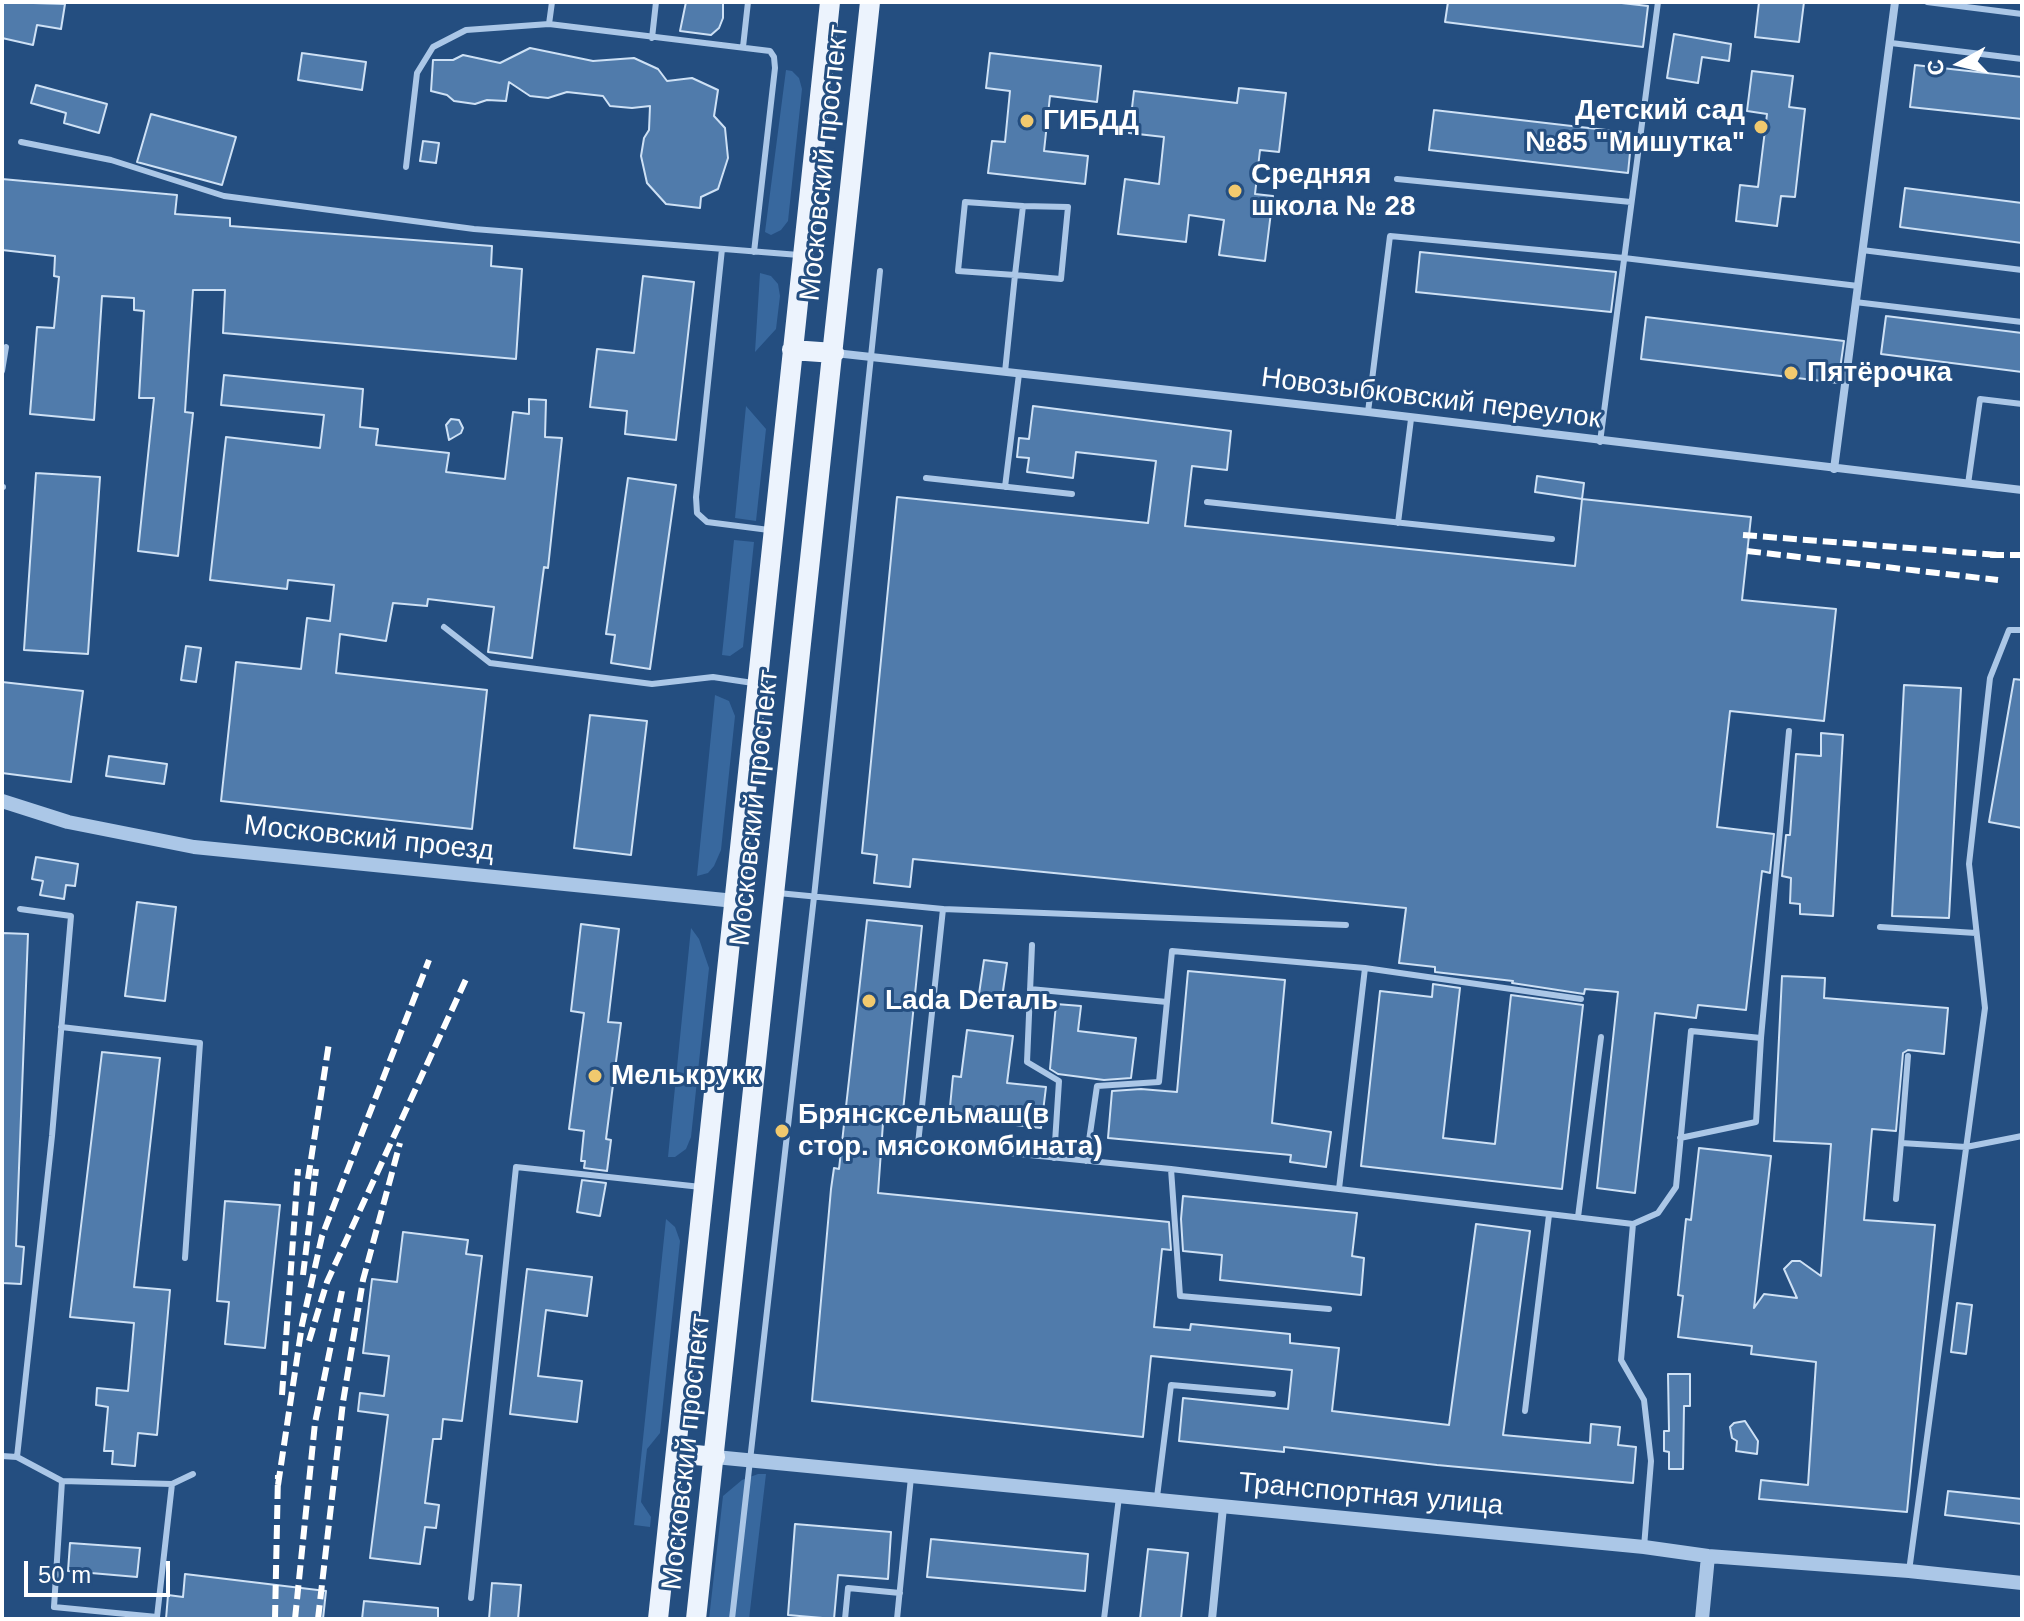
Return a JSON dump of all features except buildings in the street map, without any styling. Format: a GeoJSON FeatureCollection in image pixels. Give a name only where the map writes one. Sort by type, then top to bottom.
{"type":"FeatureCollection","features":[{"type":"Feature","properties":{"kind":"main road","name":"Московский проспект"},"geometry":{"type":"LineString","coordinates":[[658,1619],[830,2]]}},
{"type":"Feature","properties":{"kind":"main road","name":"Московский проспект"},"geometry":{"type":"LineString","coordinates":[[696,1619],[870,2]]}},
{"type":"Feature","properties":{"kind":"main road"},"geometry":{"type":"LineString","coordinates":[[792,350],[834,353]]}},
{"type":"Feature","properties":{"kind":"main road"},"geometry":{"type":"LineString","coordinates":[[676,1453],[715,1457]]}},
{"type":"Feature","properties":{"kind":"street"},"geometry":{"type":"LineString","coordinates":[[1834,469],[1895,2]]}},
{"type":"Feature","properties":{"kind":"street","name":"Новозыбковский переулок"},"geometry":{"type":"LineString","coordinates":[[834,353],[1368,412],[2022,490]]}},
{"type":"Feature","properties":{"kind":"street","name":"Московский проезд"},"geometry":{"type":"LineString","coordinates":[[2,801],[68,822],[194,847],[735,901]]}},
{"type":"Feature","properties":{"kind":"street","name":"Транспортная улица"},"geometry":{"type":"LineString","coordinates":[[715,1457],[1644,1547],[1708,1556],[2022,1583]]}},
{"type":"Feature","properties":{"kind":"street"},"geometry":{"type":"LineString","coordinates":[[1212,1619],[1223,1507]]}},
{"type":"Feature","properties":{"kind":"street"},"geometry":{"type":"LineString","coordinates":[[1702,1619],[1708,1556]]}},
{"type":"Feature","properties":{"kind":"lane"},"geometry":{"type":"LineString","coordinates":[[549,24],[552,2]]}},
{"type":"Feature","properties":{"kind":"lane"},"geometry":{"type":"LineString","coordinates":[[652,38],[656,2]]}},
{"type":"Feature","properties":{"kind":"lane"},"geometry":{"type":"LineString","coordinates":[[743,47],[748,2]]}},
{"type":"Feature","properties":{"kind":"lane"},"geometry":{"type":"LineString","coordinates":[[1600,442],[1658,2]]}},
{"type":"Feature","properties":{"kind":"lane"},"geometry":{"type":"LineString","coordinates":[[1927,2],[2022,14]]}},
{"type":"Feature","properties":{"kind":"lane"},"geometry":{"type":"LineString","coordinates":[[406,167],[417,73],[433,47],[466,30],[549,24],[770,51],[774,57],[754,252]]}},
{"type":"Feature","properties":{"kind":"lane"},"geometry":{"type":"LineString","coordinates":[[1891,43],[2022,59]]}},
{"type":"Feature","properties":{"kind":"lane"},"geometry":{"type":"LineString","coordinates":[[21,142],[111,160],[224,196],[474,229],[803,256]]}},
{"type":"Feature","properties":{"kind":"lane"},"geometry":{"type":"LineString","coordinates":[[1397,179],[1631,202]]}},
{"type":"Feature","properties":{"kind":"lane"},"geometry":{"type":"LineString","coordinates":[[965,202],[1023,206],[1068,207],[1061,279],[958,271],[965,202]]}},
{"type":"Feature","properties":{"kind":"lane"},"geometry":{"type":"LineString","coordinates":[[1005,372],[1023,206]]}},
{"type":"Feature","properties":{"kind":"lane"},"geometry":{"type":"LineString","coordinates":[[1368,412],[1390,236],[1624,258],[1858,286]]}},
{"type":"Feature","properties":{"kind":"lane"},"geometry":{"type":"LineString","coordinates":[[722,249],[696,497],[697,513],[707,522],[773,531]]}},
{"type":"Feature","properties":{"kind":"lane"},"geometry":{"type":"LineString","coordinates":[[1862,250],[2022,270]]}},
{"type":"Feature","properties":{"kind":"lane"},"geometry":{"type":"LineString","coordinates":[[732,1619],[814,897],[880,271]]}},
{"type":"Feature","properties":{"kind":"lane"},"geometry":{"type":"LineString","coordinates":[[1855,302],[2022,322]]}},
{"type":"Feature","properties":{"kind":"lane"},"geometry":{"type":"LineString","coordinates":[[2,371],[6,347]]}},
{"type":"Feature","properties":{"kind":"lane"},"geometry":{"type":"LineString","coordinates":[[1005,487],[1019,374]]}},
{"type":"Feature","properties":{"kind":"lane"},"geometry":{"type":"LineString","coordinates":[[1968,484],[1980,399],[2022,404]]}},
{"type":"Feature","properties":{"kind":"lane"},"geometry":{"type":"LineString","coordinates":[[1398,523],[1411,419]]}},
{"type":"Feature","properties":{"kind":"lane"},"geometry":{"type":"LineString","coordinates":[[926,478],[1072,494]]}},
{"type":"Feature","properties":{"kind":"lane"},"geometry":{"type":"LineString","coordinates":[[1207,502],[1552,539]]}},
{"type":"Feature","properties":{"kind":"lane"},"geometry":{"type":"LineString","coordinates":[[444,627],[490,663],[652,684],[713,677],[757,683]]}},
{"type":"Feature","properties":{"kind":"lane"},"geometry":{"type":"LineString","coordinates":[[1909,1571],[1985,1008],[1969,864],[1990,678],[2009,630],[2022,630]]}},
{"type":"Feature","properties":{"kind":"lane"},"geometry":{"type":"LineString","coordinates":[[1680,1138],[1756,1122],[1789,731]]}},
{"type":"Feature","properties":{"kind":"lane"},"geometry":{"type":"LineString","coordinates":[[775,892],[943,909],[1346,925]]}},
{"type":"Feature","properties":{"kind":"lane"},"geometry":{"type":"LineString","coordinates":[[17,1457],[71,916],[20,909]]}},
{"type":"Feature","properties":{"kind":"lane"},"geometry":{"type":"LineString","coordinates":[[943,909],[918,1144],[1171,1169],[1633,1224],[1658,1213],[1676,1187],[1691,1031],[1761,1038]]}},
{"type":"Feature","properties":{"kind":"lane"},"geometry":{"type":"LineString","coordinates":[[1880,927],[1976,933]]}},
{"type":"Feature","properties":{"kind":"lane"},"geometry":{"type":"LineString","coordinates":[[1032,945],[1027,1062],[1059,1081],[1054,1158]]}},
{"type":"Feature","properties":{"kind":"lane"},"geometry":{"type":"LineString","coordinates":[[1086,1161],[1097,1086],[1159,1082],[1172,951],[1365,968],[1581,999]]}},
{"type":"Feature","properties":{"kind":"lane"},"geometry":{"type":"LineString","coordinates":[[1339,1189],[1365,968]]}},
{"type":"Feature","properties":{"kind":"lane"},"geometry":{"type":"LineString","coordinates":[[1030,989],[1167,1002]]}},
{"type":"Feature","properties":{"kind":"lane"},"geometry":{"type":"LineString","coordinates":[[61,1027],[200,1043],[185,1258]]}},
{"type":"Feature","properties":{"kind":"lane"},"geometry":{"type":"LineString","coordinates":[[1578,1217],[1601,1037]]}},
{"type":"Feature","properties":{"kind":"lane"},"geometry":{"type":"LineString","coordinates":[[1896,1199],[1908,1056]]}},
{"type":"Feature","properties":{"kind":"lane"},"geometry":{"type":"LineString","coordinates":[[1901,1143],[1966,1147],[2022,1136]]}},
{"type":"Feature","properties":{"kind":"lane"},"geometry":{"type":"LineString","coordinates":[[471,1598],[516,1167],[705,1187]]}},
{"type":"Feature","properties":{"kind":"lane"},"geometry":{"type":"LineString","coordinates":[[1171,1169],[1180,1296],[1329,1309]]}},
{"type":"Feature","properties":{"kind":"lane"},"geometry":{"type":"LineString","coordinates":[[1525,1411],[1549,1215]]}},
{"type":"Feature","properties":{"kind":"lane"},"geometry":{"type":"LineString","coordinates":[[1633,1224],[1621,1360],[1644,1400],[1651,1461],[1644,1547]]}},
{"type":"Feature","properties":{"kind":"lane"},"geometry":{"type":"LineString","coordinates":[[1157,1501],[1171,1385],[1273,1394]]}},
{"type":"Feature","properties":{"kind":"lane"},"geometry":{"type":"LineString","coordinates":[[2,1456],[17,1457],[62,1481],[172,1484],[193,1474]]}},
{"type":"Feature","properties":{"kind":"lane"},"geometry":{"type":"LineString","coordinates":[[897,1619],[911,1477]]}},
{"type":"Feature","properties":{"kind":"lane"},"geometry":{"type":"LineString","coordinates":[[62,1481],[54,1607],[157,1618],[172,1484]]}},
{"type":"Feature","properties":{"kind":"lane"},"geometry":{"type":"LineString","coordinates":[[1104,1619],[1119,1497]]}},
{"type":"Feature","properties":{"kind":"lane"},"geometry":{"type":"LineString","coordinates":[[845,1619],[848,1588],[900,1593]]}},
{"type":"Feature","properties":{"kind":"shaded area"},"geometry":{"type":"Polygon","coordinates":[[[786,70],[799,78],[802,89],[788,221],[781,230],[771,235],[765,232],[786,70]]]}},
{"type":"Feature","properties":{"kind":"shaded area"},"geometry":{"type":"Polygon","coordinates":[[[760,273],[771,276],[778,284],[780,296],[776,329],[755,352],[760,273]]]}},
{"type":"Feature","properties":{"kind":"shaded area"},"geometry":{"type":"Polygon","coordinates":[[[746,406],[766,429],[756,521],[735,518],[746,406]]]}},
{"type":"Feature","properties":{"kind":"shaded area"},"geometry":{"type":"Polygon","coordinates":[[[734,540],[754,542],[743,647],[730,656],[722,655],[734,540]]]}},
{"type":"Feature","properties":{"kind":"shaded area"},"geometry":{"type":"Polygon","coordinates":[[[715,695],[729,701],[735,716],[721,850],[708,873],[697,876],[715,695]]]}},
{"type":"Feature","properties":{"kind":"shaded area"},"geometry":{"type":"Polygon","coordinates":[[[691,928],[699,939],[709,968],[691,1137],[686,1149],[675,1157],[668,1157],[691,928]]]}},
{"type":"Feature","properties":{"kind":"shaded area"},"geometry":{"type":"Polygon","coordinates":[[[666,1219],[675,1227],[680,1241],[660,1433],[647,1449],[641,1502],[651,1517],[650,1527],[634,1525],[666,1219]]]}},
{"type":"Feature","properties":{"kind":"shaded area"},"geometry":{"type":"Polygon","coordinates":[[[766,1474],[749,1619],[709,1619],[723,1496],[742,1480],[766,1474]]]}},
{"type":"Feature","properties":{"kind":"railway"},"geometry":{"type":"LineString","coordinates":[[1743,535],[1999,555]]}},
{"type":"Feature","properties":{"kind":"railway"},"geometry":{"type":"LineString","coordinates":[[1747,551],[1998,580]]}},
{"type":"Feature","properties":{"kind":"railway"},"geometry":{"type":"LineString","coordinates":[[1990,555],[2022,555]]}},
{"type":"Feature","properties":{"kind":"railway"},"geometry":{"type":"LineString","coordinates":[[278,1485],[302,1325],[322,1236],[429,960]]}},
{"type":"Feature","properties":{"kind":"railway"},"geometry":{"type":"LineString","coordinates":[[309,1341],[327,1282],[467,977]]}},
{"type":"Feature","properties":{"kind":"railway"},"geometry":{"type":"LineString","coordinates":[[308,1179],[329,1043]]}},
{"type":"Feature","properties":{"kind":"railway"},"geometry":{"type":"LineString","coordinates":[[318,1619],[343,1402],[363,1280],[400,1143]]}},
{"type":"Feature","properties":{"kind":"railway"},"geometry":{"type":"LineString","coordinates":[[282,1395],[298,1169]]}},
{"type":"Feature","properties":{"kind":"railway"},"geometry":{"type":"LineString","coordinates":[[303,1275],[316,1169]]}},
{"type":"Feature","properties":{"kind":"railway"},"geometry":{"type":"LineString","coordinates":[[295,1619],[315,1423],[342,1291]]}},
{"type":"Feature","properties":{"kind":"railway"},"geometry":{"type":"LineString","coordinates":[[275,1619],[278,1475]]}},
{"type":"Feature","properties":{"kind":"place","name":"ГИБДД"},"geometry":{"type":"Point","coordinates":[1027,121]}},
{"type":"Feature","properties":{"kind":"place","name":"Детский сад №85 \"Мишутка\""},"geometry":{"type":"Point","coordinates":[1761,127]}},
{"type":"Feature","properties":{"kind":"place","name":"Средняя школа № 28"},"geometry":{"type":"Point","coordinates":[1235,191]}},
{"type":"Feature","properties":{"kind":"place","name":"Пятёрочка"},"geometry":{"type":"Point","coordinates":[1791,373]}},
{"type":"Feature","properties":{"kind":"place","name":"Lada Dеталь"},"geometry":{"type":"Point","coordinates":[869,1001]}},
{"type":"Feature","properties":{"kind":"place","name":"Мелькрукк"},"geometry":{"type":"Point","coordinates":[595,1076]}},
{"type":"Feature","properties":{"kind":"place","name":"Брянсксельмаш(в стор. мясокомбината)"},"geometry":{"type":"Point","coordinates":[782,1131]}}]}
